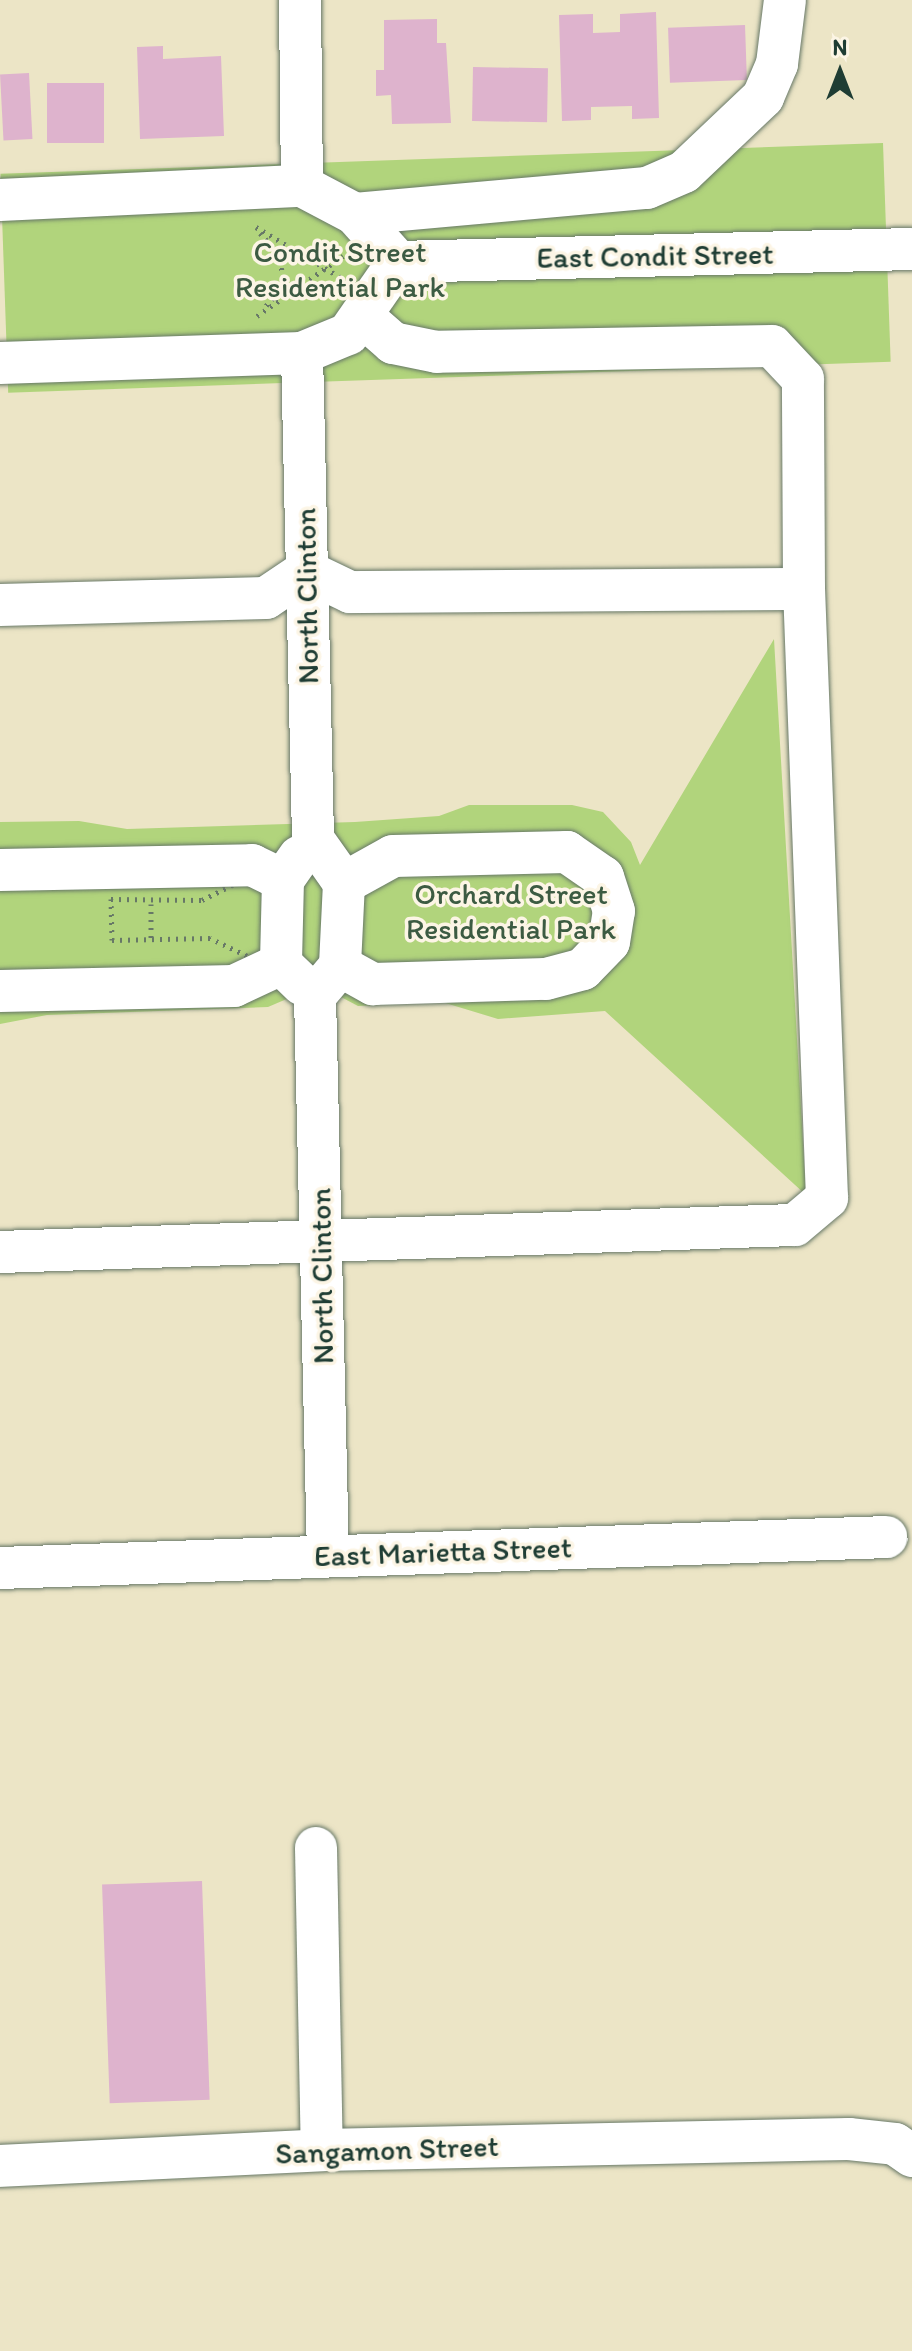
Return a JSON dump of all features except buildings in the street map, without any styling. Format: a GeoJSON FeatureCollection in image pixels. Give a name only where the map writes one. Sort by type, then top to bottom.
{"type":"FeatureCollection","features":[{"type":"Feature","properties":{"kind":"street"},"geometry":{"type":"LineString","coordinates":[[0,200],[302,186],[300,0]]}},
{"type":"Feature","properties":{"kind":"street"},"geometry":{"type":"LineString","coordinates":[[0,363],[302,353],[348,334],[376,237],[647,188],[684,172],[763,97],[777,64],[785,0]]}},
{"type":"Feature","properties":{"kind":"street","name":"East Condit Street"},"geometry":{"type":"LineString","coordinates":[[302,186],[376,237],[912,249]]}},
{"type":"Feature","properties":{"kind":"street"},"geometry":{"type":"LineString","coordinates":[[0,1252],[795,1225],[827,1198],[804,589],[803,379],[772,346],[437,352],[393,343],[356,300]]}},
{"type":"Feature","properties":{"kind":"street","name":"North Clinton"},"geometry":{"type":"LineString","coordinates":[[302,353],[313,839]]}},
{"type":"Feature","properties":{"kind":"street"},"geometry":{"type":"LineString","coordinates":[[0,605],[266,598],[306,571],[350,592],[804,589]]}},
{"type":"Feature","properties":{"kind":"street"},"geometry":{"type":"LineString","coordinates":[[0,991],[234,986],[281,964],[328,981],[373,984],[546,979],[583,969],[609,942],[614,911],[603,877],[567,852],[393,856],[344,883],[313,839],[283,880],[281,964]]}},
{"type":"Feature","properties":{"kind":"street"},"geometry":{"type":"LineString","coordinates":[[0,870],[252,865],[283,880]]}},
{"type":"Feature","properties":{"kind":"street","name":"North Clinton"},"geometry":{"type":"LineString","coordinates":[[328,1556],[321,1243],[328,981],[344,883]]}},
{"type":"Feature","properties":{"kind":"street","name":"East Marietta Street"},"geometry":{"type":"LineString","coordinates":[[0,1568],[886,1537]]}},
{"type":"Feature","properties":{"kind":"street"},"geometry":{"type":"LineString","coordinates":[[316,1848],[322,2150]]}},
{"type":"Feature","properties":{"kind":"street","name":"Sangamon Street"},"geometry":{"type":"LineString","coordinates":[[0,2166],[322,2150],[773,2141],[879,2142],[895,2144],[912,2156]]}},
{"type":"Feature","properties":{"kind":"path"},"geometry":{"type":"LineString","coordinates":[[256,317],[278,292],[283,276],[278,252],[254,226],[325,268],[356,300]]}},
{"type":"Feature","properties":{"kind":"path"},"geometry":{"type":"LineString","coordinates":[[240,318],[256,317],[325,268],[376,237]]}},
{"type":"Feature","properties":{"kind":"path"},"geometry":{"type":"LineString","coordinates":[[252,875],[265,887],[265,951],[254,959],[210,938],[112,940],[111,899],[151,900],[202,900],[252,875]]}},
{"type":"Feature","properties":{"kind":"path"},"geometry":{"type":"LineString","coordinates":[[151,900],[151,939]]}},
{"type":"Feature","properties":{"kind":"green space","name":"Condit Street Residential Park"},"geometry":{"type":"Polygon","coordinates":[[[883,143],[891,362],[8,393],[1,174],[883,143]]]}},
{"type":"Feature","properties":{"kind":"green space","name":"Orchard Street Residential Park"},"geometry":{"type":"Polygon","coordinates":[[[774,639],[806,1195],[605,1011],[498,1019],[442,1002],[358,1006],[341,997],[289,998],[268,1007],[47,1015],[0,1024],[0,822],[79,821],[127,829],[355,822],[439,816],[469,805],[572,805],[603,812],[631,842],[640,865],[774,639]]]}}]}
